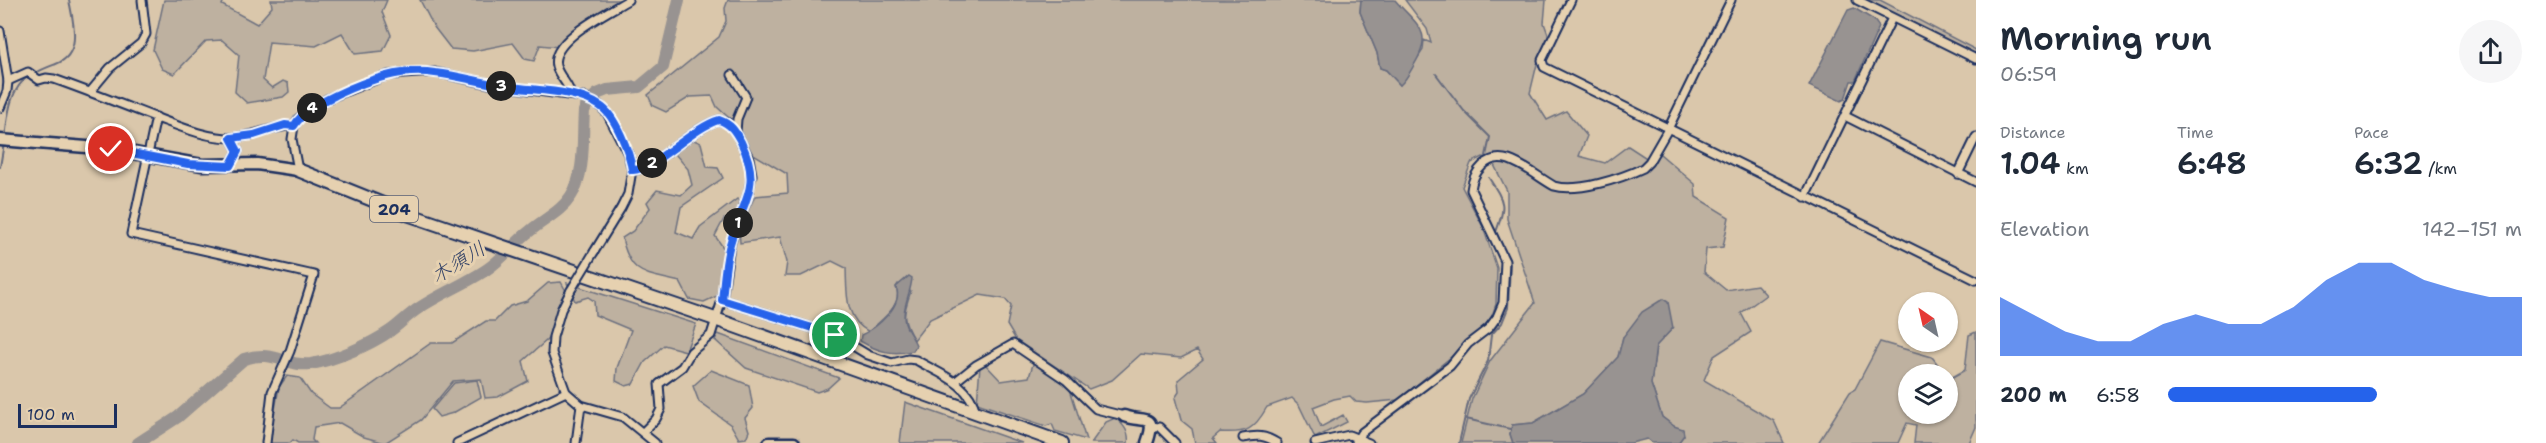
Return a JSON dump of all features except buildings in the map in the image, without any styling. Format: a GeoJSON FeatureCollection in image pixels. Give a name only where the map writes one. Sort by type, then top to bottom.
{"type":"FeatureCollection","features":[{"type":"Feature","properties":{"kind":"highway","name":"204"},"geometry":{"type":"LineString","coordinates":[[298,170],[410,215],[715,319],[1062,443]]}},
{"type":"Feature","properties":{"kind":"street"},"geometry":{"type":"LineString","coordinates":[[90,92],[110,68],[141,43],[146,34],[142,0]]}},
{"type":"Feature","properties":{"kind":"street"},"geometry":{"type":"LineString","coordinates":[[571,95],[555,65],[556,57],[580,29],[628,0]]}},
{"type":"Feature","properties":{"kind":"street"},"geometry":{"type":"LineString","coordinates":[[1571,0],[1542,60],[1544,67],[1976,280]]}},
{"type":"Feature","properties":{"kind":"street"},"geometry":{"type":"LineString","coordinates":[[1355,441],[1450,366],[1468,344],[1489,328],[1497,317],[1503,303],[1506,268],[1471,190],[1472,178],[1478,169],[1497,159],[1509,160],[1563,189],[1579,188],[1643,168],[1649,162],[1668,129],[1731,0]]}},
{"type":"Feature","properties":{"kind":"street"},"geometry":{"type":"LineString","coordinates":[[1857,0],[1976,59]]}},
{"type":"Feature","properties":{"kind":"street"},"geometry":{"type":"LineString","coordinates":[[1805,197],[1892,18]]}},
{"type":"Feature","properties":{"kind":"street"},"geometry":{"type":"LineString","coordinates":[[0,31],[8,81],[0,108]]}},
{"type":"Feature","properties":{"kind":"street"},"geometry":{"type":"LineString","coordinates":[[8,81],[28,72],[39,80],[54,79],[190,130],[231,138],[254,135],[285,125],[294,126]]}},
{"type":"Feature","properties":{"kind":"street"},"geometry":{"type":"LineString","coordinates":[[0,140],[73,144],[202,165],[257,164],[298,170],[292,140],[294,126],[306,112],[349,89],[388,75],[434,72],[498,86],[583,97],[599,105],[608,113],[628,154],[632,170],[628,194],[621,208],[561,310],[553,337],[552,353],[566,392],[581,405],[623,417],[655,443]]}},
{"type":"Feature","properties":{"kind":"street"},"geometry":{"type":"LineString","coordinates":[[732,75],[746,97],[737,119],[736,132]]}},
{"type":"Feature","properties":{"kind":"street"},"geometry":{"type":"LineString","coordinates":[[1845,116],[1976,182]]}},
{"type":"Feature","properties":{"kind":"street"},"geometry":{"type":"LineString","coordinates":[[156,117],[131,234],[314,275],[290,351],[272,392],[266,443]]}},
{"type":"Feature","properties":{"kind":"street"},"geometry":{"type":"LineString","coordinates":[[632,170],[646,167],[710,122],[719,120],[728,123],[736,132],[748,158],[752,174],[744,209],[730,245],[722,300],[711,335],[691,352],[682,367],[659,384],[661,409],[656,419],[644,432]]}},
{"type":"Feature","properties":{"kind":"street"},"geometry":{"type":"LineString","coordinates":[[1958,174],[1976,136]]}},
{"type":"Feature","properties":{"kind":"street"},"geometry":{"type":"LineString","coordinates":[[230,166],[238,151],[231,138]]}},
{"type":"Feature","properties":{"kind":"street"},"geometry":{"type":"LineString","coordinates":[[722,300],[835,335],[868,355],[892,363],[908,359],[916,360],[952,381],[956,381],[974,405],[976,413]]}},
{"type":"Feature","properties":{"kind":"street"},"geometry":{"type":"LineString","coordinates":[[956,381],[976,364],[1013,344],[1066,380],[1096,408],[1124,416],[1145,418],[1151,426],[1159,428],[1175,443]]}},
{"type":"Feature","properties":{"kind":"street"},"geometry":{"type":"LineString","coordinates":[[457,443],[566,392]]}},
{"type":"Feature","properties":{"kind":"street"},"geometry":{"type":"LineString","coordinates":[[576,443],[581,405]]}},
{"type":"Feature","properties":{"kind":"street"},"geometry":{"type":"LineString","coordinates":[[1147,443],[1151,426]]}},
{"type":"Feature","properties":{"kind":"street"},"geometry":{"type":"LineString","coordinates":[[1242,438],[1258,435],[1268,437],[1277,443]]}},
{"type":"Feature","properties":{"kind":"street"},"geometry":{"type":"LineString","coordinates":[[1315,443],[1349,435],[1355,441],[1369,443]]}},
{"type":"Feature","properties":{"kind":"street"},"geometry":{"type":"LineString","coordinates":[[769,443],[794,443]]}},
{"type":"Feature","properties":{"kind":"shaded area"},"geometry":{"type":"Polygon","coordinates":[[[164,0],[224,0],[222,5],[257,24],[272,7],[271,0],[387,0],[382,12],[391,35],[383,51],[355,54],[342,33],[316,46],[269,42],[263,80],[272,88],[283,81],[288,83],[289,92],[283,97],[247,103],[235,92],[239,55],[222,40],[206,41],[174,74],[162,69],[153,50],[164,0]]]}},
{"type":"Feature","properties":{"kind":"shaded area"},"geometry":{"type":"Polygon","coordinates":[[[420,0],[622,0],[588,19],[559,47],[540,45],[534,61],[525,59],[513,43],[473,51],[451,49],[434,27],[420,0]]]}},
{"type":"Feature","properties":{"kind":"shaded area"},"geometry":{"type":"Polygon","coordinates":[[[728,0],[1361,0],[1360,12],[1377,53],[1380,68],[1386,70],[1400,85],[1423,50],[1424,40],[1431,43],[1427,29],[1405,0],[1546,0],[1544,23],[1550,40],[1537,64],[1530,93],[1547,120],[1566,111],[1587,136],[1579,156],[1605,163],[1628,146],[1651,161],[1660,154],[1695,184],[1696,197],[1729,217],[1723,247],[1706,249],[1704,272],[1726,290],[1757,285],[1766,295],[1741,313],[1751,332],[1714,356],[1704,380],[1774,421],[1784,443],[1678,443],[1684,435],[1662,417],[1651,384],[1656,346],[1673,328],[1623,337],[1618,357],[1583,394],[1533,423],[1512,425],[1510,434],[1513,443],[1461,443],[1472,399],[1490,361],[1535,303],[1507,219],[1507,191],[1491,159],[1483,157],[1471,163],[1462,187],[1483,227],[1497,268],[1496,304],[1491,319],[1451,357],[1398,400],[1367,403],[1356,402],[1350,396],[1313,407],[1321,427],[1343,415],[1347,422],[1315,438],[1299,405],[1292,398],[1267,407],[1254,426],[1249,429],[1220,432],[1213,438],[1217,443],[1195,443],[1192,429],[1181,420],[1175,398],[1179,392],[1178,380],[1203,359],[1197,350],[1181,358],[1141,354],[1112,380],[1089,389],[1016,340],[1007,325],[1011,306],[1005,299],[980,295],[930,319],[914,340],[905,321],[906,305],[911,291],[898,284],[896,287],[897,300],[894,306],[869,332],[861,327],[851,312],[847,295],[846,268],[832,261],[801,276],[785,276],[787,262],[780,237],[740,243],[739,230],[755,196],[788,193],[787,174],[750,152],[738,126],[717,107],[712,96],[690,97],[666,112],[653,106],[648,95],[719,37],[726,21],[725,8],[728,0]]]}},
{"type":"Feature","properties":{"kind":"shaded area"},"geometry":{"type":"Polygon","coordinates":[[[1361,0],[1395,0],[1420,29],[1423,44],[1420,53],[1408,76],[1400,85],[1386,70],[1380,68],[1377,53],[1360,12],[1361,0]]]}},
{"type":"Feature","properties":{"kind":"shaded area"},"geometry":{"type":"Polygon","coordinates":[[[1865,0],[1880,0],[1976,50],[1976,55],[1865,0]]]}},
{"type":"Feature","properties":{"kind":"shaded area"},"geometry":{"type":"Polygon","coordinates":[[[1854,8],[1874,20],[1879,27],[1855,81],[1851,81],[1845,99],[1841,101],[1809,86],[1848,10],[1854,8]]]}},
{"type":"Feature","properties":{"kind":"shaded area"},"geometry":{"type":"Polygon","coordinates":[[[694,140],[701,143],[707,167],[718,168],[723,178],[681,207],[676,232],[693,239],[700,227],[737,199],[742,204],[735,220],[724,219],[715,236],[727,253],[717,296],[704,302],[689,299],[680,282],[649,274],[635,267],[622,238],[633,231],[650,208],[647,202],[657,190],[681,195],[692,185],[688,169],[675,154],[679,147],[694,140]]]}},
{"type":"Feature","properties":{"kind":"shaded area"},"geometry":{"type":"Polygon","coordinates":[[[909,276],[912,278],[904,318],[916,345],[913,351],[885,352],[860,341],[861,335],[888,315],[896,301],[896,287],[909,276]]]}},
{"type":"Feature","properties":{"kind":"shaded area"},"geometry":{"type":"Polygon","coordinates":[[[561,282],[566,291],[547,340],[523,361],[528,381],[498,397],[485,398],[481,379],[453,381],[421,420],[385,443],[364,437],[340,423],[314,427],[312,440],[315,443],[298,443],[293,440],[290,443],[269,443],[279,387],[287,376],[300,378],[311,394],[330,408],[339,408],[431,343],[452,343],[486,321],[495,321],[510,306],[527,301],[548,283],[561,282]]]}},
{"type":"Feature","properties":{"kind":"shaded area"},"geometry":{"type":"Polygon","coordinates":[[[567,283],[696,324],[686,351],[664,345],[645,362],[633,384],[626,386],[616,381],[617,368],[631,330],[595,315],[594,301],[588,297],[575,301],[567,283]]]}},
{"type":"Feature","properties":{"kind":"shaded area"},"geometry":{"type":"Polygon","coordinates":[[[1663,299],[1668,302],[1673,328],[1656,346],[1651,384],[1662,417],[1674,426],[1683,429],[1684,435],[1678,443],[1652,443],[1647,439],[1631,443],[1513,443],[1510,434],[1512,425],[1533,423],[1583,394],[1618,357],[1623,337],[1642,312],[1663,299]]]}},
{"type":"Feature","properties":{"kind":"shaded area"},"geometry":{"type":"Polygon","coordinates":[[[1976,332],[1976,427],[1969,443],[1914,443],[1916,425],[1912,424],[1958,424],[1958,374],[1965,370],[1969,335],[1976,332]]]}},
{"type":"Feature","properties":{"kind":"shaded area"},"geometry":{"type":"Polygon","coordinates":[[[718,334],[839,378],[828,388],[817,392],[746,368],[715,340],[718,334]]]}},
{"type":"Feature","properties":{"kind":"shaded area"},"geometry":{"type":"Polygon","coordinates":[[[1880,342],[1898,347],[1898,352],[1915,352],[1932,357],[1937,364],[1898,364],[1898,424],[1907,424],[1898,443],[1818,443],[1850,392],[1855,389],[1880,342]]]}},
{"type":"Feature","properties":{"kind":"shaded area"},"geometry":{"type":"Polygon","coordinates":[[[1034,361],[1070,389],[1086,440],[1055,431],[1052,424],[1046,426],[977,403],[980,366],[986,365],[1001,381],[1029,377],[1034,361]]]}},
{"type":"Feature","properties":{"kind":"shaded area"},"geometry":{"type":"Polygon","coordinates":[[[711,370],[749,385],[753,408],[745,418],[749,431],[746,438],[739,439],[731,425],[699,402],[693,386],[711,370]]]}},
{"type":"Feature","properties":{"kind":"shaded area"},"geometry":{"type":"Polygon","coordinates":[[[477,380],[481,397],[453,413],[439,417],[432,409],[454,383],[477,380]]]}},
{"type":"Feature","properties":{"kind":"shaded area"},"geometry":{"type":"Polygon","coordinates":[[[905,402],[1022,443],[900,443],[905,402]]]}},
{"type":"Feature","properties":{"kind":"shaded area"},"geometry":{"type":"Polygon","coordinates":[[[1115,418],[1125,429],[1128,443],[1091,443],[1106,422],[1115,418]]]}},
{"type":"Feature","properties":{"kind":"waterway"},"geometry":{"type":"LineString","coordinates":[[34,74],[56,64],[70,53],[74,27],[69,0]]}},
{"type":"Feature","properties":{"kind":"waterway","name":"木須川"},"geometry":{"type":"LineString","coordinates":[[138,443],[178,417],[244,359],[264,356],[294,363],[311,364],[363,347],[394,328],[419,308],[492,266],[524,236],[562,207],[571,196],[576,187],[581,166],[584,111],[588,102],[597,94],[607,90],[639,87],[663,67],[679,0]]}},
{"type":"Feature","properties":{"kind":"waterway"},"geometry":{"type":"LineString","coordinates":[[1436,74],[1464,111],[1490,137],[1486,156]]}},
{"type":"Feature","properties":{"kind":"waterway"},"geometry":{"type":"LineString","coordinates":[[5,138],[13,96],[22,81],[29,76]]}},
{"type":"Feature","properties":{"kind":"waterway"},"geometry":{"type":"LineString","coordinates":[[0,167],[4,143]]}},
{"type":"Feature","properties":{"kind":"waterway"},"geometry":{"type":"LineString","coordinates":[[1459,443],[1469,399],[1488,361],[1491,335],[1502,323],[1508,308],[1510,264],[1496,232],[1502,204],[1489,178]]}},
{"type":"Feature","properties":{"kind":"waterway"},"geometry":{"type":"LineString","coordinates":[[1466,419],[1510,429]]}},
{"type":"Feature","properties":{"kind":"route"},"geometry":{"type":"LineString","coordinates":[[111,149],[188,164],[230,166],[238,151],[231,138],[254,135],[285,125],[294,126],[306,112],[349,89],[388,75],[413,72],[434,72],[498,86],[583,97],[599,105],[608,113],[628,154],[632,170],[638,171],[710,122],[719,120],[728,123],[736,132],[748,158],[752,174],[744,209],[730,245],[722,300],[835,335]]}}]}
